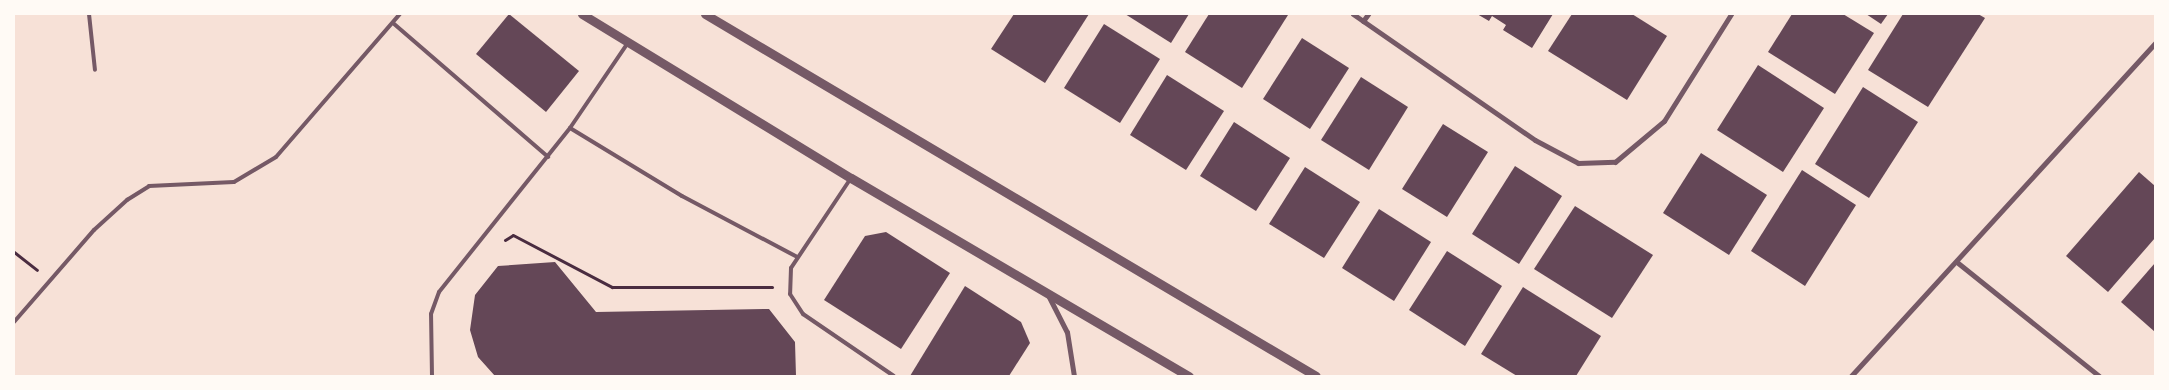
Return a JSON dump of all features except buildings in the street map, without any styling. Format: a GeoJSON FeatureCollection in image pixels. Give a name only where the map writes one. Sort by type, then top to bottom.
{"type":"FeatureCollection","features":[{"type":"Feature","properties":{"kind":"street"},"geometry":{"type":"LineString","coordinates":[[582,14],[629,41],[850,178],[1189,376]]}},
{"type":"Feature","properties":{"kind":"street"},"geometry":{"type":"LineString","coordinates":[[705,14],[1316,376]]}},
{"type":"Feature","properties":{"kind":"street"},"geometry":{"type":"LineString","coordinates":[[1353,14],[1536,140],[1578,163],[1615,162],[1664,121],[1731,14]]}},
{"type":"Feature","properties":{"kind":"street"},"geometry":{"type":"LineString","coordinates":[[1363,21],[1368,14]]}},
{"type":"Feature","properties":{"kind":"street"},"geometry":{"type":"LineString","coordinates":[[1851,376],[1958,262],[2155,43]]}},
{"type":"Feature","properties":{"kind":"street"},"geometry":{"type":"LineString","coordinates":[[1958,262],[2099,376]]}},
{"type":"Feature","properties":{"kind":"street"},"geometry":{"type":"LineString","coordinates":[[1047,292],[1066,332],[1074,376]]}},
{"type":"Feature","properties":{"kind":"lane"},"geometry":{"type":"LineString","coordinates":[[89,14],[95,70]]}},
{"type":"Feature","properties":{"kind":"lane"},"geometry":{"type":"LineString","coordinates":[[14,322],[94,230],[127,200],[149,186],[234,182],[276,157],[400,14]]}},
{"type":"Feature","properties":{"kind":"lane"},"geometry":{"type":"LineString","coordinates":[[393,24],[548,157]]}},
{"type":"Feature","properties":{"kind":"lane"},"geometry":{"type":"LineString","coordinates":[[432,376],[431,314],[440,292],[460,263],[570,128],[629,41]]}},
{"type":"Feature","properties":{"kind":"lane"},"geometry":{"type":"LineString","coordinates":[[570,128],[682,196],[797,257]]}},
{"type":"Feature","properties":{"kind":"lane"},"geometry":{"type":"LineString","coordinates":[[850,178],[797,257],[791,268],[789,287],[795,305],[803,314],[894,376]]}},
{"type":"Feature","properties":{"kind":"path"},"geometry":{"type":"LineString","coordinates":[[495,245],[513,236],[612,287],[789,287]]}},
{"type":"Feature","properties":{"kind":"path"},"geometry":{"type":"LineString","coordinates":[[14,252],[50,280]]}}]}
